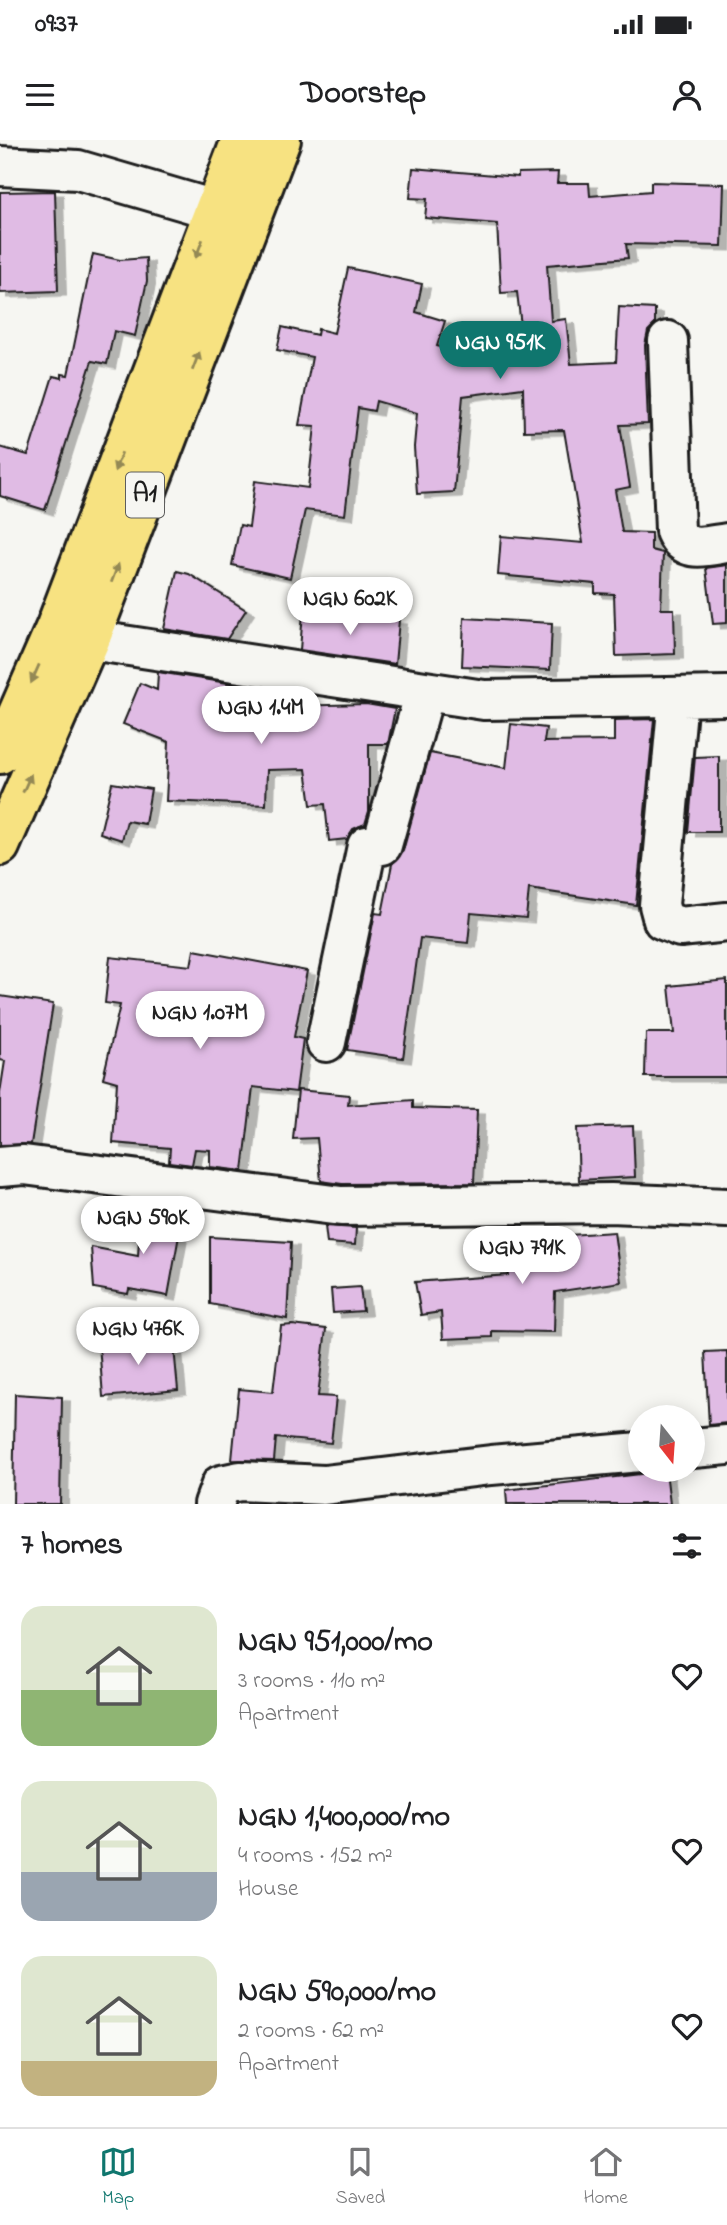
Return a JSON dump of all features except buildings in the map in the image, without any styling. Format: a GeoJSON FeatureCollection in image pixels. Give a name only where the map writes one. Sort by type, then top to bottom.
{"type":"FeatureCollection","features":[{"type":"Feature","properties":{"kind":"highway","name":"A1"},"geometry":{"type":"LineString","coordinates":[[0,754],[56,626],[241,140]]}},
{"type":"Feature","properties":{"kind":"highway","name":"A1"},"geometry":{"type":"LineString","coordinates":[[0,846],[90,640],[281,140]]}},
{"type":"Feature","properties":{"kind":"street"},"geometry":{"type":"LineString","coordinates":[[0,166],[78,170],[215,210]]}},
{"type":"Feature","properties":{"kind":"street"},"geometry":{"type":"LineString","coordinates":[[668,341],[675,531],[680,542],[691,547],[727,543]]}},
{"type":"Feature","properties":{"kind":"street"},"geometry":{"type":"LineString","coordinates":[[90,640],[484,700],[727,695]]}},
{"type":"Feature","properties":{"kind":"street"},"geometry":{"type":"LineString","coordinates":[[326,1042],[367,846],[382,845],[425,692]]}},
{"type":"Feature","properties":{"kind":"street"},"geometry":{"type":"LineString","coordinates":[[678,698],[659,905],[663,920],[680,927],[727,922]]}},
{"type":"Feature","properties":{"kind":"street"},"geometry":{"type":"LineString","coordinates":[[0,1167],[24,1165],[341,1206],[611,1203],[727,1208]]}},
{"type":"Feature","properties":{"kind":"street"},"geometry":{"type":"LineString","coordinates":[[705,1447],[727,1445]]}},
{"type":"Feature","properties":{"kind":"street"},"geometry":{"type":"LineString","coordinates":[[214,1504],[221,1485],[240,1481],[324,1485],[491,1465],[628,1453]]}}]}
